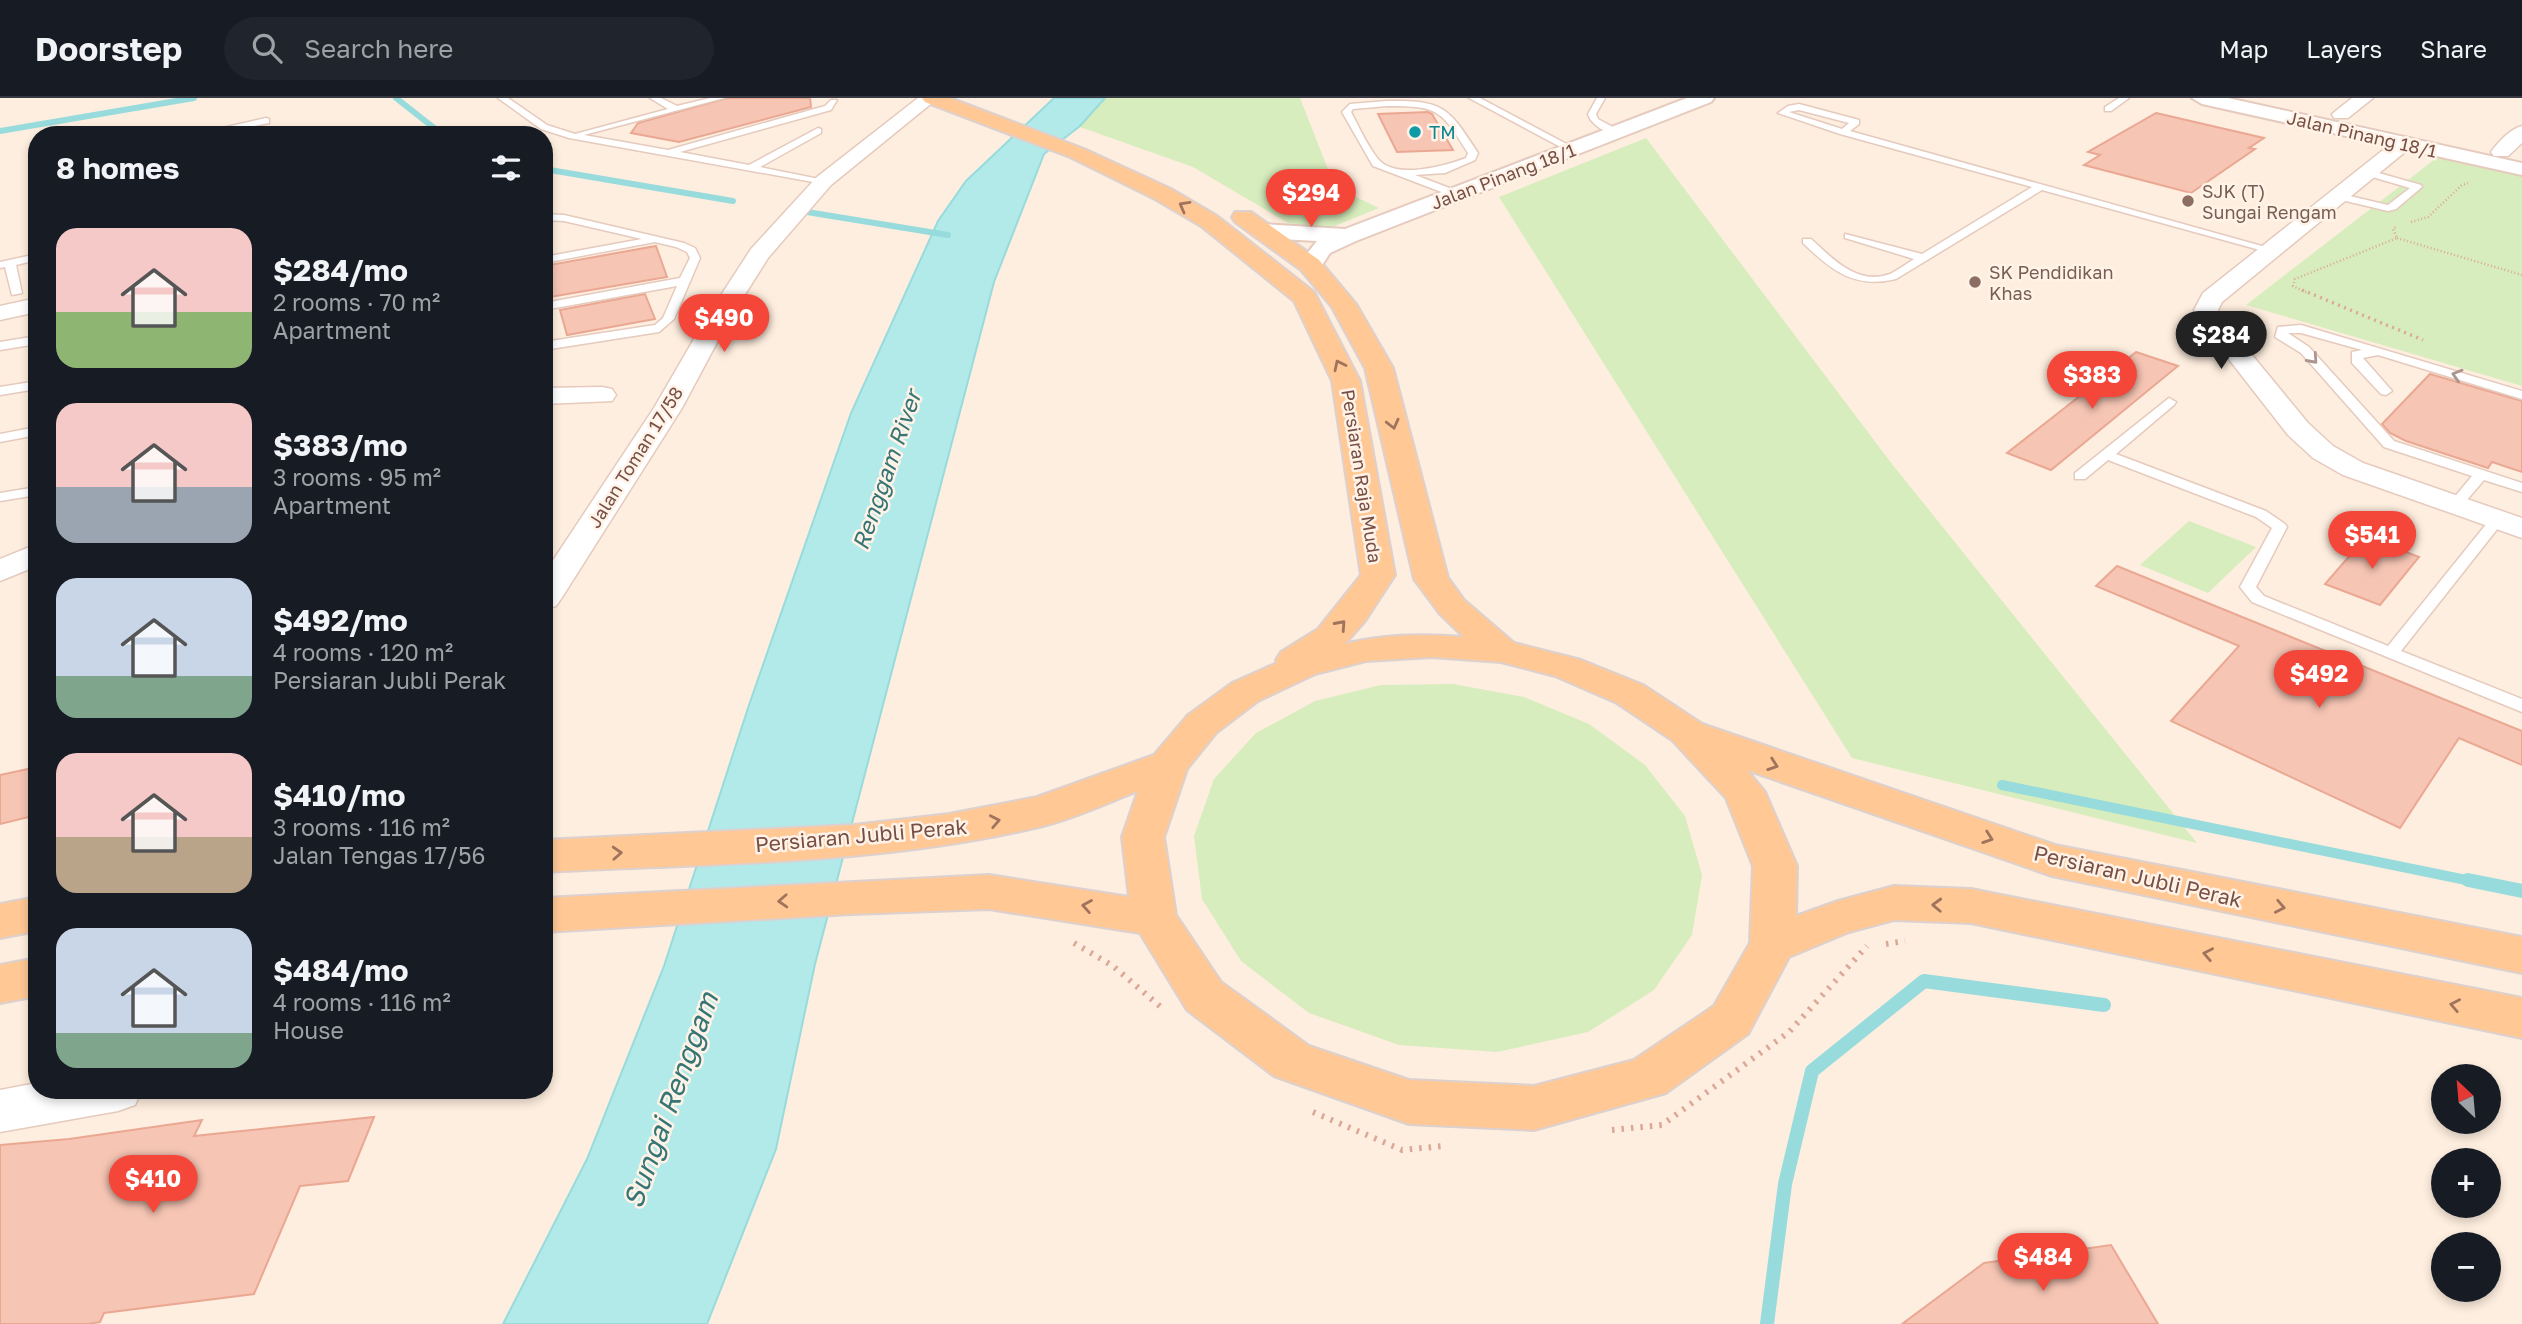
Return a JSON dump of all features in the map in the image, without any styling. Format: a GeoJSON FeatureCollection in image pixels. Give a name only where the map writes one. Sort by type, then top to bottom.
{"type":"FeatureCollection","features":[{"type":"Feature","properties":{"kind":"main road","name":"Persiaran Raja Muda"},"geometry":{"type":"LineString","coordinates":[[921,101],[972,105],[1205,194],[1310,265],[1343,304],[1379,368],[1431,579],[1452,607],[1501,651]]}},
{"type":"Feature","properties":{"kind":"main road","name":"Persiaran Raja Muda"},"geometry":{"type":"LineString","coordinates":[[1083,148],[1209,221],[1304,297],[1346,381],[1378,575],[1352,613],[1331,637],[1245,692]]}},
{"type":"Feature","properties":{"kind":"main road"},"geometry":{"type":"LineString","coordinates":[[1433,646],[1501,651],[1568,668],[1618,689],[1686,731],[1744,792],[1775,866],[1773,944],[1731,1020],[1648,1078],[1534,1108],[1409,1102],[1292,1061],[1204,996],[1154,918],[1143,837],[1168,765],[1202,724],[1245,692],[1302,666],[1366,650],[1433,646]]}},
{"type":"Feature","properties":{"kind":"main road","name":"Persiaran Jubli Perak"},"geometry":{"type":"LineString","coordinates":[[1686,731],[1751,757],[2052,860],[2522,955]]}},
{"type":"Feature","properties":{"kind":"main road","name":"Persiaran Jubli Perak"},"geometry":{"type":"LineString","coordinates":[[553,856],[854,840],[949,829],[1043,811],[1168,765]]}},
{"type":"Feature","properties":{"kind":"main road"},"geometry":{"type":"LineString","coordinates":[[553,914],[851,897],[989,892],[1154,918]]}},
{"type":"Feature","properties":{"kind":"main road"},"geometry":{"type":"LineString","coordinates":[[1773,944],[1838,918],[1894,903],[1970,906],[2522,1018]]}},
{"type":"Feature","properties":{"kind":"main road"},"geometry":{"type":"LineString","coordinates":[[0,921],[28,916]]}},
{"type":"Feature","properties":{"kind":"main road"},"geometry":{"type":"LineString","coordinates":[[0,984],[28,979]]}},
{"type":"Feature","properties":{"kind":"street","name":"Jalan Pinang 18/1"},"geometry":{"type":"LineString","coordinates":[[1310,265],[1322,248],[1348,236],[1704,98]]}},
{"type":"Feature","properties":{"kind":"street","name":"Jalan Pinang 18/1"},"geometry":{"type":"LineString","coordinates":[[2202,98],[2522,169]]}},
{"type":"Feature","properties":{"kind":"street"},"geometry":{"type":"LineString","coordinates":[[2342,114],[2364,98]]}},
{"type":"Feature","properties":{"kind":"street","name":"Jalan Toman 17/58"},"geometry":{"type":"LineString","coordinates":[[553,585],[668,408],[717,320],[759,254],[824,181],[921,101]]}},
{"type":"Feature","properties":{"kind":"street"},"geometry":{"type":"LineString","coordinates":[[2501,152],[2522,132]]}},
{"type":"Feature","properties":{"kind":"street"},"geometry":{"type":"LineString","coordinates":[[2404,143],[2213,298],[2206,310],[2208,317],[2298,429],[2323,452],[2353,470],[2515,525]]}},
{"type":"Feature","properties":{"kind":"street"},"geometry":{"type":"LineString","coordinates":[[1262,231],[1348,236]]}},
{"type":"Feature","properties":{"kind":"street"},"geometry":{"type":"LineString","coordinates":[[0,313],[26,299]]}},
{"type":"Feature","properties":{"kind":"street"},"geometry":{"type":"LineString","coordinates":[[553,396],[602,395]]}},
{"type":"Feature","properties":{"kind":"street"},"geometry":{"type":"LineString","coordinates":[[0,571],[28,558]]}},
{"type":"Feature","properties":{"kind":"street"},"geometry":{"type":"LineString","coordinates":[[0,1111],[67,1099]]}},
{"type":"Feature","properties":{"kind":"lane"},"geometry":{"type":"LineString","coordinates":[[502,98],[543,126]]}},
{"type":"Feature","properties":{"kind":"lane"},"geometry":{"type":"LineString","coordinates":[[654,98],[677,110]]}},
{"type":"Feature","properties":{"kind":"lane"},"geometry":{"type":"LineString","coordinates":[[572,135],[720,98]]}},
{"type":"Feature","properties":{"kind":"lane"},"geometry":{"type":"LineString","coordinates":[[665,154],[828,108],[834,102],[819,98]]}},
{"type":"Feature","properties":{"kind":"lane"},"geometry":{"type":"LineString","coordinates":[[1473,98],[1572,149]]}},
{"type":"Feature","properties":{"kind":"lane"},"geometry":{"type":"LineString","coordinates":[[1601,98],[1592,114],[1594,120],[1615,132]]}},
{"type":"Feature","properties":{"kind":"lane"},"geometry":{"type":"LineString","coordinates":[[2108,109],[2125,98]]}},
{"type":"Feature","properties":{"kind":"lane"},"geometry":{"type":"LineString","coordinates":[[1398,173],[1442,171],[1470,160],[1473,153],[1447,113],[1407,103],[1350,107],[1346,112],[1373,160],[1398,173],[1456,194]]}},
{"type":"Feature","properties":{"kind":"lane"},"geometry":{"type":"LineString","coordinates":[[1843,132],[1856,122],[1800,107],[1791,107],[1782,113],[1792,118],[2271,250]]}},
{"type":"Feature","properties":{"kind":"lane"},"geometry":{"type":"LineString","coordinates":[[241,126],[266,121]]}},
{"type":"Feature","properties":{"kind":"lane"},"geometry":{"type":"LineString","coordinates":[[553,130],[665,154],[824,181]]}},
{"type":"Feature","properties":{"kind":"lane"},"geometry":{"type":"LineString","coordinates":[[750,169],[818,131]]}},
{"type":"Feature","properties":{"kind":"lane"},"geometry":{"type":"LineString","coordinates":[[2337,196],[2388,208],[2417,187],[2365,172]]}},
{"type":"Feature","properties":{"kind":"lane"},"geometry":{"type":"LineString","coordinates":[[1807,241],[1842,274],[1872,281],[1892,277],[2040,186]]}},
{"type":"Feature","properties":{"kind":"lane"},"geometry":{"type":"LineString","coordinates":[[553,217],[659,240],[691,250],[695,258],[668,319],[659,328],[553,345]]}},
{"type":"Feature","properties":{"kind":"lane"},"geometry":{"type":"LineString","coordinates":[[1849,236],[1923,258]]}},
{"type":"Feature","properties":{"kind":"lane"},"geometry":{"type":"LineString","coordinates":[[553,258],[659,240]]}},
{"type":"Feature","properties":{"kind":"lane"},"geometry":{"type":"LineString","coordinates":[[26,299],[5,264],[28,259]]}},
{"type":"Feature","properties":{"kind":"lane"},"geometry":{"type":"LineString","coordinates":[[553,305],[685,281]]}},
{"type":"Feature","properties":{"kind":"lane"},"geometry":{"type":"LineString","coordinates":[[2522,395],[2318,333],[2291,328],[2282,331],[2281,337],[2305,350],[2389,444],[2522,488]]}},
{"type":"Feature","properties":{"kind":"lane"},"geometry":{"type":"LineString","coordinates":[[2318,333],[2358,363],[2386,391]]}},
{"type":"Feature","properties":{"kind":"lane"},"geometry":{"type":"LineString","coordinates":[[0,346],[28,341]]}},
{"type":"Feature","properties":{"kind":"lane"},"geometry":{"type":"LineString","coordinates":[[2358,363],[2356,355],[2361,352],[2385,354]]}},
{"type":"Feature","properties":{"kind":"lane"},"geometry":{"type":"LineString","coordinates":[[0,391],[28,386]]}},
{"type":"Feature","properties":{"kind":"lane"},"geometry":{"type":"LineString","coordinates":[[2080,475],[2169,402]]}},
{"type":"Feature","properties":{"kind":"lane"},"geometry":{"type":"LineString","coordinates":[[0,438],[28,433]]}},
{"type":"Feature","properties":{"kind":"lane"},"geometry":{"type":"LineString","coordinates":[[2106,455],[2261,514],[2280,527],[2248,587],[2258,599],[2522,706]]}},
{"type":"Feature","properties":{"kind":"lane"},"geometry":{"type":"LineString","coordinates":[[2455,505],[2481,474]]}},
{"type":"Feature","properties":{"kind":"lane"},"geometry":{"type":"LineString","coordinates":[[0,497],[28,492]]}},
{"type":"Feature","properties":{"kind":"lane"},"geometry":{"type":"LineString","coordinates":[[2391,653],[2515,525]]}},
{"type":"Feature","properties":{"kind":"path"},"geometry":{"type":"LineString","coordinates":[[2409,223],[2428,217],[2445,204]]}},
{"type":"Feature","properties":{"kind":"path"},"geometry":{"type":"LineString","coordinates":[[2397,238],[2393,229],[2400,225]]}},
{"type":"Feature","properties":{"kind":"path"},"geometry":{"type":"LineString","coordinates":[[2433,344],[2293,286],[2295,279],[2397,238],[2522,275]]}},
{"type":"Feature","properties":{"kind":"green space"},"geometry":{"type":"Polygon","coordinates":[[[1105,98],[1300,98],[1335,187],[1379,208],[1330,228],[1288,223],[1193,167],[1080,127],[1105,98]]]}},
{"type":"Feature","properties":{"kind":"green space"},"geometry":{"type":"Polygon","coordinates":[[[1646,138],[1892,464],[2197,843],[1852,758],[1499,197],[1646,138]]]}},
{"type":"Feature","properties":{"kind":"green space"},"geometry":{"type":"Polygon","coordinates":[[[2439,156],[2522,175],[2522,386],[2246,305],[2439,156]]]}},
{"type":"Feature","properties":{"kind":"green space"},"geometry":{"type":"Polygon","coordinates":[[[2189,521],[2256,547],[2208,593],[2140,565],[2189,521]]]}},
{"type":"Feature","properties":{"kind":"green space"},"geometry":{"type":"Polygon","coordinates":[[[1453,684],[1524,697],[1589,724],[1645,765],[1685,816],[1702,875],[1692,935],[1654,990],[1588,1032],[1497,1052],[1399,1045],[1309,1013],[1241,961],[1202,899],[1194,836],[1214,779],[1256,733],[1315,701],[1381,685],[1453,684]]]}},
{"type":"Feature","properties":{"kind":"water"},"geometry":{"type":"Polygon","coordinates":[[[1054,98],[1105,98],[1080,126],[1044,154],[994,282],[815,964],[776,1149],[707,1324],[503,1324],[587,1159],[664,966],[749,705],[851,413],[938,221],[966,181],[1054,98]]]}},
{"type":"Feature","properties":{"kind":"building"},"geometry":{"type":"Polygon","coordinates":[[[727,98],[810,98],[811,107],[679,142],[631,133],[638,123],[727,98]]]}},
{"type":"Feature","properties":{"kind":"building"},"geometry":{"type":"Polygon","coordinates":[[[2156,113],[2264,138],[2249,148],[2255,149],[2191,193],[2084,165],[2100,155],[2088,152],[2156,113]]]}},
{"type":"Feature","properties":{"kind":"building","name":"TM"},"geometry":{"type":"Polygon","coordinates":[[[1378,114],[1432,114],[1453,150],[1397,152],[1378,114]]]}},
{"type":"Feature","properties":{"kind":"building"},"geometry":{"type":"Polygon","coordinates":[[[656,246],[667,277],[553,296],[553,264],[656,246]]]}},
{"type":"Feature","properties":{"kind":"building"},"geometry":{"type":"Polygon","coordinates":[[[645,294],[655,319],[567,335],[560,310],[645,294]]]}},
{"type":"Feature","properties":{"kind":"building"},"geometry":{"type":"Polygon","coordinates":[[[2136,352],[2178,366],[2051,470],[2007,453],[2136,352]]]}},
{"type":"Feature","properties":{"kind":"building"},"geometry":{"type":"Polygon","coordinates":[[[2430,374],[2522,401],[2522,472],[2492,462],[2488,468],[2406,441],[2390,433],[2382,424],[2430,374]]]}},
{"type":"Feature","properties":{"kind":"building"},"geometry":{"type":"Polygon","coordinates":[[[2366,537],[2419,557],[2380,605],[2325,584],[2366,537]]]}},
{"type":"Feature","properties":{"kind":"building"},"geometry":{"type":"Polygon","coordinates":[[[2117,566],[2522,731],[2522,765],[2459,738],[2400,828],[2171,721],[2239,646],[2096,586],[2117,566]]]}},
{"type":"Feature","properties":{"kind":"building"},"geometry":{"type":"Polygon","coordinates":[[[28,769],[28,817],[0,824],[0,775],[28,769]]]}},
{"type":"Feature","properties":{"kind":"building"},"geometry":{"type":"Polygon","coordinates":[[[374,1117],[348,1181],[300,1186],[254,1294],[104,1313],[100,1322],[88,1324],[0,1324],[0,1145],[69,1139],[202,1120],[194,1136],[374,1117]]]}},
{"type":"Feature","properties":{"kind":"building"},"geometry":{"type":"Polygon","coordinates":[[[2111,1245],[2158,1324],[1902,1324],[1984,1263],[2111,1245]]]}},
{"type":"Feature","properties":{"kind":"waterway"},"geometry":{"type":"LineString","coordinates":[[29,126],[194,98]]}},
{"type":"Feature","properties":{"kind":"waterway"},"geometry":{"type":"LineString","coordinates":[[396,98],[432,126]]}},
{"type":"Feature","properties":{"kind":"waterway"},"geometry":{"type":"LineString","coordinates":[[0,131],[28,126]]}},
{"type":"Feature","properties":{"kind":"waterway"},"geometry":{"type":"LineString","coordinates":[[553,171],[733,201]]}},
{"type":"Feature","properties":{"kind":"waterway"},"geometry":{"type":"LineString","coordinates":[[807,212],[948,235]]}},
{"type":"Feature","properties":{"kind":"waterway"},"geometry":{"type":"LineString","coordinates":[[2002,785],[2476,882]]}},
{"type":"Feature","properties":{"kind":"waterway"},"geometry":{"type":"LineString","coordinates":[[2468,880],[2522,891]]}},
{"type":"Feature","properties":{"kind":"waterway"},"geometry":{"type":"LineString","coordinates":[[1767,1324],[1785,1184],[1812,1071],[1924,981],[2104,1005]]}},
{"type":"Feature","properties":{"kind":"place","name":"TM"},"geometry":{"type":"Point","coordinates":[1415,132]}},
{"type":"Feature","properties":{"kind":"place","name":"SJK (T) Sungai Rengam"},"geometry":{"type":"Point","coordinates":[2188,201]}},
{"type":"Feature","properties":{"kind":"place","name":"SK Pendidikan Khas"},"geometry":{"type":"Point","coordinates":[1975,282]}},
{"type":"Feature","properties":{"kind":"water label","name":"Renggam River"},"geometry":{"type":"Point","coordinates":[886,470]}},
{"type":"Feature","properties":{"kind":"water label","name":"Sungai Renggam"},"geometry":{"type":"Point","coordinates":[670,1100]}}]}
